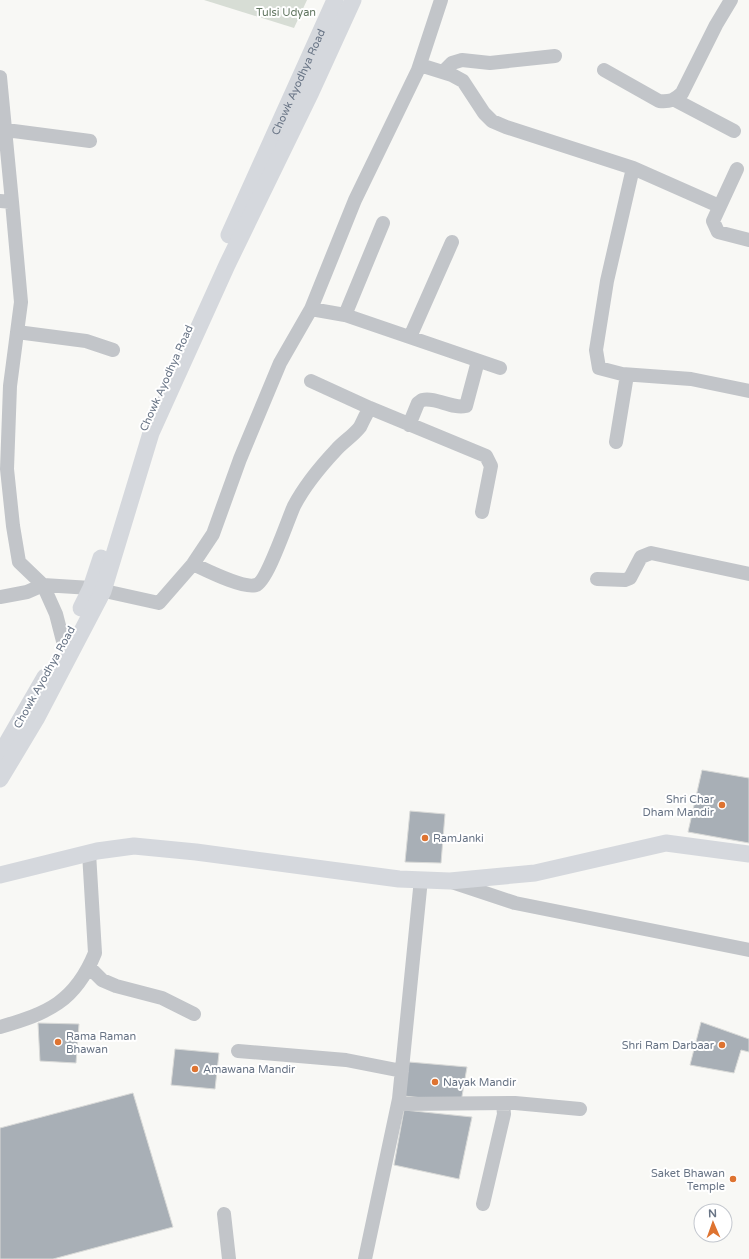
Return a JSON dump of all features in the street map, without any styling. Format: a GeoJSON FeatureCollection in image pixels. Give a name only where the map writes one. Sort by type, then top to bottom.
{"type":"FeatureCollection","features":[{"type":"Feature","properties":{"kind":"main road","name":"Chowk Ayodhya Road"},"geometry":{"type":"LineString","coordinates":[[0,755],[97,589],[145,421],[335,0]]}},
{"type":"Feature","properties":{"kind":"main road"},"geometry":{"type":"LineString","coordinates":[[0,779],[36,719],[97,589],[151,433],[227,266],[311,92],[353,0]]}},
{"type":"Feature","properties":{"kind":"main road"},"geometry":{"type":"LineString","coordinates":[[0,875],[89,853],[134,846],[196,852],[400,879],[450,881],[535,873],[666,843],[749,854]]}},
{"type":"Feature","properties":{"kind":"street"},"geometry":{"type":"LineString","coordinates":[[0,597],[27,592],[43,585],[97,589],[158,603],[193,564],[213,534],[240,459],[280,362],[311,309],[355,200],[420,65],[441,0]]}},
{"type":"Feature","properties":{"kind":"street"},"geometry":{"type":"LineString","coordinates":[[604,70],[658,101],[667,102],[675,100],[682,93],[716,25],[731,0]]}},
{"type":"Feature","properties":{"kind":"street"},"geometry":{"type":"LineString","coordinates":[[443,72],[452,63],[462,60],[490,63],[555,56]]}},
{"type":"Feature","properties":{"kind":"street"},"geometry":{"type":"LineString","coordinates":[[420,65],[443,72],[463,81],[484,114],[492,121],[506,127],[633,168],[719,206]]}},
{"type":"Feature","properties":{"kind":"street"},"geometry":{"type":"LineString","coordinates":[[0,77],[6,130],[6,201],[20,302],[17,332],[5,385],[7,525],[19,562],[43,585],[56,614],[64,645]]}},
{"type":"Feature","properties":{"kind":"street"},"geometry":{"type":"LineString","coordinates":[[675,100],[734,131]]}},
{"type":"Feature","properties":{"kind":"street"},"geometry":{"type":"LineString","coordinates":[[6,130],[90,141]]}},
{"type":"Feature","properties":{"kind":"street"},"geometry":{"type":"LineString","coordinates":[[633,168],[607,281],[596,350],[599,368],[605,371],[627,375],[691,379],[749,391]]}},
{"type":"Feature","properties":{"kind":"street"},"geometry":{"type":"LineString","coordinates":[[737,169],[713,221],[718,232],[749,240]]}},
{"type":"Feature","properties":{"kind":"street"},"geometry":{"type":"LineString","coordinates":[[345,315],[382,223]]}},
{"type":"Feature","properties":{"kind":"street"},"geometry":{"type":"LineString","coordinates":[[410,337],[452,242]]}},
{"type":"Feature","properties":{"kind":"street"},"geometry":{"type":"LineString","coordinates":[[311,309],[345,315],[500,368]]}},
{"type":"Feature","properties":{"kind":"street"},"geometry":{"type":"LineString","coordinates":[[17,332],[86,341],[113,350]]}},
{"type":"Feature","properties":{"kind":"street"},"geometry":{"type":"LineString","coordinates":[[409,425],[418,403],[422,400],[436,401],[457,406],[466,406],[478,360]]}},
{"type":"Feature","properties":{"kind":"street"},"geometry":{"type":"LineString","coordinates":[[616,442],[627,375]]}},
{"type":"Feature","properties":{"kind":"street"},"geometry":{"type":"LineString","coordinates":[[311,381],[409,425],[482,454],[490,460],[491,466],[482,512]]}},
{"type":"Feature","properties":{"kind":"street"},"geometry":{"type":"LineString","coordinates":[[193,564],[227,579],[257,585],[262,580],[303,489],[337,449],[360,427],[370,408]]}},
{"type":"Feature","properties":{"kind":"street"},"geometry":{"type":"LineString","coordinates":[[598,579],[625,580],[630,578],[641,557],[651,553],[749,574]]}},
{"type":"Feature","properties":{"kind":"street"},"geometry":{"type":"LineString","coordinates":[[0,1027],[41,1013],[71,994],[89,967],[95,953],[89,853]]}},
{"type":"Feature","properties":{"kind":"street"},"geometry":{"type":"LineString","coordinates":[[365,1259],[398,1104],[421,879]]}},
{"type":"Feature","properties":{"kind":"street"},"geometry":{"type":"LineString","coordinates":[[450,881],[515,902],[749,950]]}},
{"type":"Feature","properties":{"kind":"street"},"geometry":{"type":"LineString","coordinates":[[89,967],[102,980],[116,986],[162,998],[194,1014]]}},
{"type":"Feature","properties":{"kind":"street"},"geometry":{"type":"LineString","coordinates":[[238,1051],[346,1060],[402,1071]]}},
{"type":"Feature","properties":{"kind":"street"},"geometry":{"type":"LineString","coordinates":[[398,1104],[515,1103],[580,1109]]}},
{"type":"Feature","properties":{"kind":"street"},"geometry":{"type":"LineString","coordinates":[[483,1204],[504,1114],[503,1104]]}},
{"type":"Feature","properties":{"kind":"street"},"geometry":{"type":"LineString","coordinates":[[224,1214],[229,1259]]}},
{"type":"Feature","properties":{"kind":"green space","name":"Tulsi Udyan"},"geometry":{"type":"Polygon","coordinates":[[[204,0],[307,0],[294,28],[204,0]]]}},
{"type":"Feature","properties":{"kind":"building","name":"Shri Char Dham Mandir"},"geometry":{"type":"Polygon","coordinates":[[[702,770],[749,778],[749,843],[688,832],[702,770]]]}},
{"type":"Feature","properties":{"kind":"building","name":"RamJanki"},"geometry":{"type":"Polygon","coordinates":[[[410,811],[445,814],[441,863],[405,862],[410,811]]]}},
{"type":"Feature","properties":{"kind":"building","name":"Shri Ram Darbaar"},"geometry":{"type":"Polygon","coordinates":[[[701,1022],[749,1039],[749,1052],[741,1050],[734,1073],[690,1065],[701,1022]]]}},
{"type":"Feature","properties":{"kind":"building","name":"Rama Raman Bhawan"},"geometry":{"type":"Polygon","coordinates":[[[38,1023],[79,1024],[76,1063],[40,1061],[38,1023]]]}},
{"type":"Feature","properties":{"kind":"building","name":"Amawana Mandir"},"geometry":{"type":"Polygon","coordinates":[[[175,1049],[219,1053],[215,1089],[171,1085],[175,1049]]]}},
{"type":"Feature","properties":{"kind":"building","name":"Nayak Mandir"},"geometry":{"type":"Polygon","coordinates":[[[409,1062],[467,1067],[461,1102],[404,1096],[409,1062]]]}},
{"type":"Feature","properties":{"kind":"building"},"geometry":{"type":"Polygon","coordinates":[[[133,1093],[173,1227],[53,1259],[0,1259],[0,1128],[133,1093]]]}},
{"type":"Feature","properties":{"kind":"building"},"geometry":{"type":"Polygon","coordinates":[[[404,1110],[472,1117],[459,1179],[394,1165],[404,1110]]]}},
{"type":"Feature","properties":{"kind":"place","name":"Shri Char Dham Mandir"},"geometry":{"type":"Point","coordinates":[722,805]}},
{"type":"Feature","properties":{"kind":"place","name":"RamJanki"},"geometry":{"type":"Point","coordinates":[425,838]}},
{"type":"Feature","properties":{"kind":"place","name":"Rama Raman Bhawan"},"geometry":{"type":"Point","coordinates":[58,1042]}},
{"type":"Feature","properties":{"kind":"place","name":"Shri Ram Darbaar"},"geometry":{"type":"Point","coordinates":[722,1045]}},
{"type":"Feature","properties":{"kind":"place","name":"Amawana Mandir"},"geometry":{"type":"Point","coordinates":[195,1069]}},
{"type":"Feature","properties":{"kind":"place","name":"Nayak Mandir"},"geometry":{"type":"Point","coordinates":[435,1082]}},
{"type":"Feature","properties":{"kind":"place","name":"Saket Bhawan Temple"},"geometry":{"type":"Point","coordinates":[733,1179]}}]}
